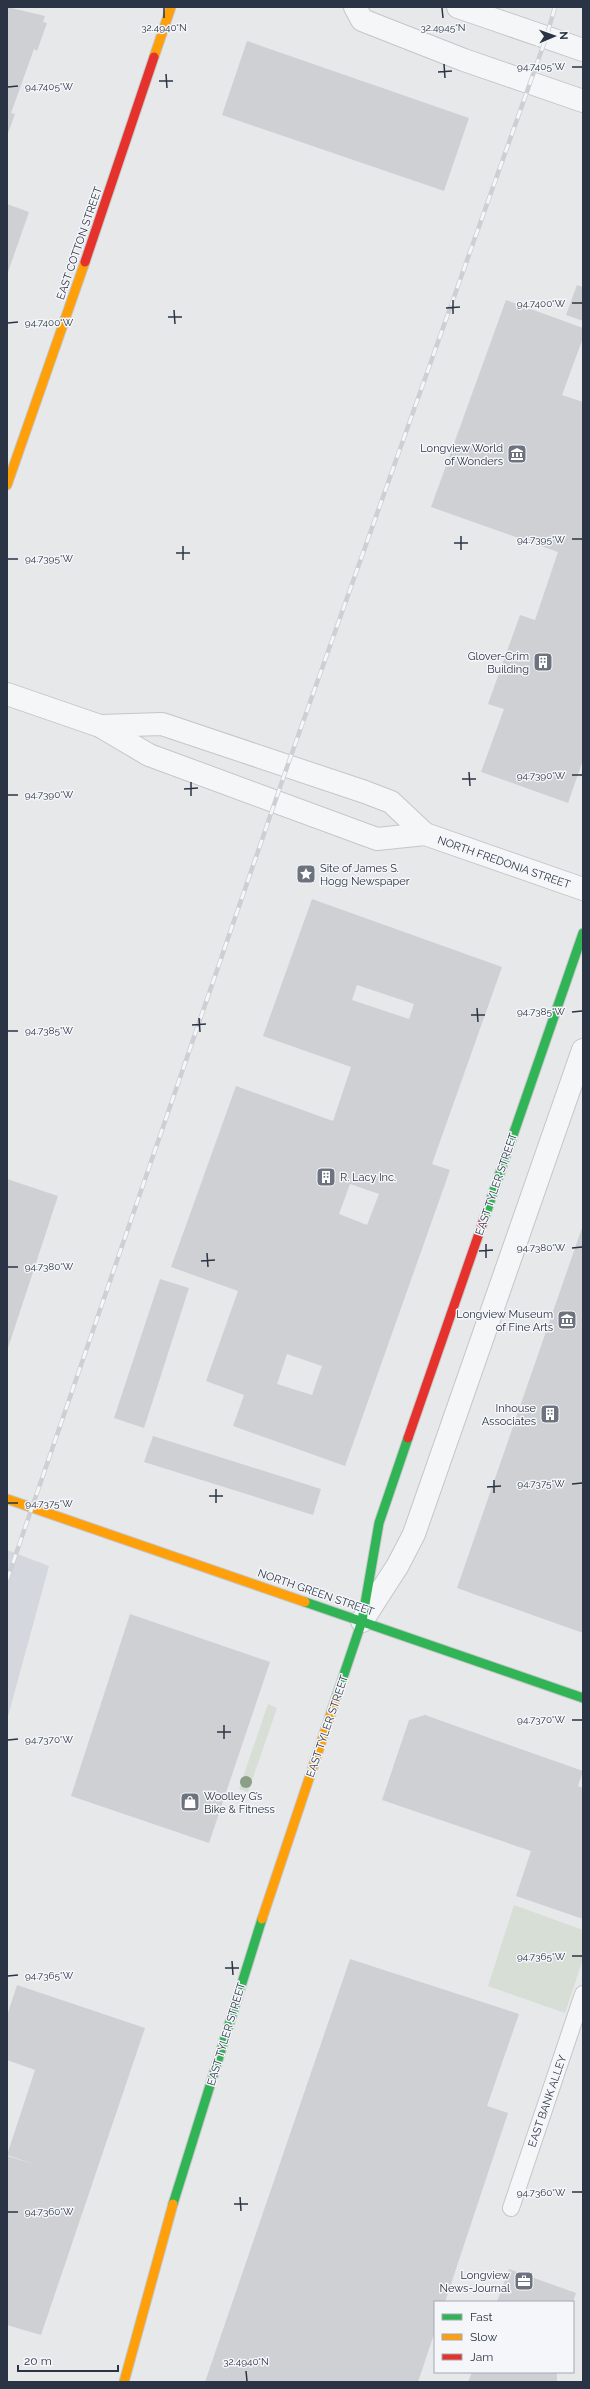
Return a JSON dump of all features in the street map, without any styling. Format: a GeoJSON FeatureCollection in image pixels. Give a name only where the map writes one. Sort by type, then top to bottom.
{"type":"FeatureCollection","features":[{"type":"Feature","properties":{"kind":"street","name":"EAST COTTON STREET"},"geometry":{"type":"LineString","coordinates":[[7,485],[78,284],[171,7]]}},
{"type":"Feature","properties":{"kind":"street"},"geometry":{"type":"LineString","coordinates":[[355,7],[362,20],[464,60],[583,101]]}},
{"type":"Feature","properties":{"kind":"street"},"geometry":{"type":"LineString","coordinates":[[458,7],[583,50]]}},
{"type":"Feature","properties":{"kind":"street"},"geometry":{"type":"LineString","coordinates":[[7,694],[100,726]]}},
{"type":"Feature","properties":{"kind":"street","name":"NORTH FREDONIA STREET"},"geometry":{"type":"LineString","coordinates":[[100,726],[162,724],[391,802],[424,834],[583,889]]}},
{"type":"Feature","properties":{"kind":"street","name":"NORTH FREDONIA STREET"},"geometry":{"type":"LineString","coordinates":[[100,726],[149,755],[377,839],[424,834]]}},
{"type":"Feature","properties":{"kind":"street","name":"EAST TYLER STREET"},"geometry":{"type":"LineString","coordinates":[[124,2382],[180,2179],[280,1860],[362,1620],[379,1523],[583,933]]}},
{"type":"Feature","properties":{"kind":"street","name":"EAST TYLER STREET"},"geometry":{"type":"LineString","coordinates":[[362,1620],[398,1565],[414,1534],[583,1050]]}},
{"type":"Feature","properties":{"kind":"street","name":"NORTH GREEN STREET"},"geometry":{"type":"LineString","coordinates":[[7,1499],[362,1620],[583,1698]]}},
{"type":"Feature","properties":{"kind":"lane","name":"EAST BANK ALLEY"},"geometry":{"type":"LineString","coordinates":[[511,2208],[583,1994]]}},
{"type":"Feature","properties":{"kind":"shaded area"},"geometry":{"type":"Polygon","coordinates":[[[7,1550],[49,1566],[7,1720],[7,1550]]]}},
{"type":"Feature","properties":{"kind":"shaded area"},"geometry":{"type":"Polygon","coordinates":[[[268,1704],[277,1708],[248,1792],[239,1789],[268,1704]]]}},
{"type":"Feature","properties":{"kind":"shaded area"},"geometry":{"type":"Polygon","coordinates":[[[514,1905],[583,1930],[583,1959],[565,2013],[488,1986],[514,1905]]]}},
{"type":"Feature","properties":{"kind":"building"},"geometry":{"type":"Polygon","coordinates":[[[7,7],[45,16],[43,22],[47,23],[37,51],[34,49],[11,113],[15,114],[7,136],[7,7]]]}},
{"type":"Feature","properties":{"kind":"building"},"geometry":{"type":"Polygon","coordinates":[[[247,41],[469,118],[444,191],[222,115],[247,41]]]}},
{"type":"Feature","properties":{"kind":"building"},"geometry":{"type":"Polygon","coordinates":[[[7,204],[29,212],[7,275],[7,204]]]}},
{"type":"Feature","properties":{"kind":"building"},"geometry":{"type":"Polygon","coordinates":[[[577,285],[583,287],[583,321],[566,315],[577,285]]]}},
{"type":"Feature","properties":{"kind":"building","name":"Longview World of Wonders"},"geometry":{"type":"Polygon","coordinates":[[[506,300],[583,328],[583,338],[562,395],[583,402],[583,760],[568,803],[481,772],[504,709],[488,704],[520,615],[535,620],[558,552],[431,507],[506,300]]]}},
{"type":"Feature","properties":{"kind":"building","name":"R. Lacy Inc."},"geometry":{"type":"Polygon","coordinates":[[[312,899],[502,967],[432,1164],[450,1170],[345,1466],[233,1426],[244,1395],[206,1381],[238,1291],[171,1267],[236,1086],[333,1121],[351,1067],[263,1036],[312,899]],[[357,985],[352,1000],[409,1019],[414,1004],[357,985]],[[350,1184],[339,1214],[367,1225],[379,1194],[350,1184]],[[287,1354],[277,1384],[312,1395],[322,1366],[287,1354]]]}},
{"type":"Feature","properties":{"kind":"building"},"geometry":{"type":"Polygon","coordinates":[[[7,1179],[58,1196],[7,1351],[7,1179]]]}},
{"type":"Feature","properties":{"kind":"building"},"geometry":{"type":"Polygon","coordinates":[[[583,1225],[583,1633],[457,1588],[583,1225]]]}},
{"type":"Feature","properties":{"kind":"building"},"geometry":{"type":"Polygon","coordinates":[[[160,1279],[189,1288],[144,1428],[114,1418],[160,1279]]]}},
{"type":"Feature","properties":{"kind":"building"},"geometry":{"type":"Polygon","coordinates":[[[153,1436],[321,1489],[313,1515],[144,1462],[153,1436]]]}},
{"type":"Feature","properties":{"kind":"building"},"geometry":{"type":"Polygon","coordinates":[[[130,1614],[270,1662],[209,1843],[71,1796],[130,1614]]]}},
{"type":"Feature","properties":{"kind":"building"},"geometry":{"type":"Polygon","coordinates":[[[425,1715],[583,1771],[578,1786],[583,1788],[583,1919],[516,1896],[531,1851],[382,1800],[409,1720],[425,1715]]]}},
{"type":"Feature","properties":{"kind":"building"},"geometry":{"type":"Polygon","coordinates":[[[350,1959],[519,2014],[487,2106],[508,2113],[445,2301],[434,2301],[434,2334],[418,2382],[205,2382],[350,1959]]]}},
{"type":"Feature","properties":{"kind":"building"},"geometry":{"type":"Polygon","coordinates":[[[17,1985],[145,2028],[41,2335],[7,2325],[7,2156],[37,2165],[7,2155],[35,2070],[7,2060],[7,2016],[17,1985]]]}},
{"type":"Feature","properties":{"kind":"building","name":"Longview News-Journal"},"geometry":{"type":"Polygon","coordinates":[[[509,2269],[576,2293],[573,2301],[497,2301],[509,2269]]]}},
{"type":"Feature","properties":{"kind":"building"},"geometry":{"type":"Polygon","coordinates":[[[472,2373],[557,2373],[557,2382],[468,2382],[472,2373]]]}},
{"type":"Feature","properties":{"kind":"railway"},"geometry":{"type":"LineString","coordinates":[[7,1580],[287,767],[546,38],[555,7]]}},
{"type":"Feature","properties":{"kind":"traffic: fast"},"geometry":{"type":"LineString","coordinates":[[484,1219],[583,933]]}},
{"type":"Feature","properties":{"kind":"traffic: fast"},"geometry":{"type":"LineString","coordinates":[[336,1698],[362,1621],[379,1523],[408,1438]]}},
{"type":"Feature","properties":{"kind":"traffic: fast"},"geometry":{"type":"LineString","coordinates":[[305,1602],[583,1698]]}},
{"type":"Feature","properties":{"kind":"traffic: fast"},"geometry":{"type":"LineString","coordinates":[[173,2204],[262,1919]]}},
{"type":"Feature","properties":{"kind":"traffic: slow"},"geometry":{"type":"LineString","coordinates":[[154,57],[171,7]]}},
{"type":"Feature","properties":{"kind":"traffic: slow"},"geometry":{"type":"LineString","coordinates":[[7,485],[85,262]]}},
{"type":"Feature","properties":{"kind":"traffic: slow"},"geometry":{"type":"LineString","coordinates":[[7,1499],[305,1602]]}},
{"type":"Feature","properties":{"kind":"traffic: slow"},"geometry":{"type":"LineString","coordinates":[[262,1919],[336,1698]]}},
{"type":"Feature","properties":{"kind":"traffic: slow"},"geometry":{"type":"LineString","coordinates":[[124,2382],[173,2204]]}},
{"type":"Feature","properties":{"kind":"traffic: jam"},"geometry":{"type":"LineString","coordinates":[[85,262],[154,57]]}},
{"type":"Feature","properties":{"kind":"traffic: jam"},"geometry":{"type":"LineString","coordinates":[[408,1438],[484,1219]]}},
{"type":"Feature","properties":{"kind":"place","name":"Longview World of Wonders"},"geometry":{"type":"Point","coordinates":[517,454]}},
{"type":"Feature","properties":{"kind":"place","name":"Glover-Crim Building"},"geometry":{"type":"Point","coordinates":[543,662]}},
{"type":"Feature","properties":{"kind":"place","name":"Site of James S. Hogg Newspaper"},"geometry":{"type":"Point","coordinates":[306,874]}},
{"type":"Feature","properties":{"kind":"place","name":"R. Lacy Inc."},"geometry":{"type":"Point","coordinates":[326,1177]}},
{"type":"Feature","properties":{"kind":"place","name":"Longview Museum of Fine Arts"},"geometry":{"type":"Point","coordinates":[567,1320]}},
{"type":"Feature","properties":{"kind":"place","name":"Inhouse Associates"},"geometry":{"type":"Point","coordinates":[550,1414]}},
{"type":"Feature","properties":{"kind":"place","name":"Woolley G’s Bike & Fitness"},"geometry":{"type":"Point","coordinates":[190,1802]}},
{"type":"Feature","properties":{"kind":"place","name":"Longview News-Journal"},"geometry":{"type":"Point","coordinates":[524,2281]}}]}
